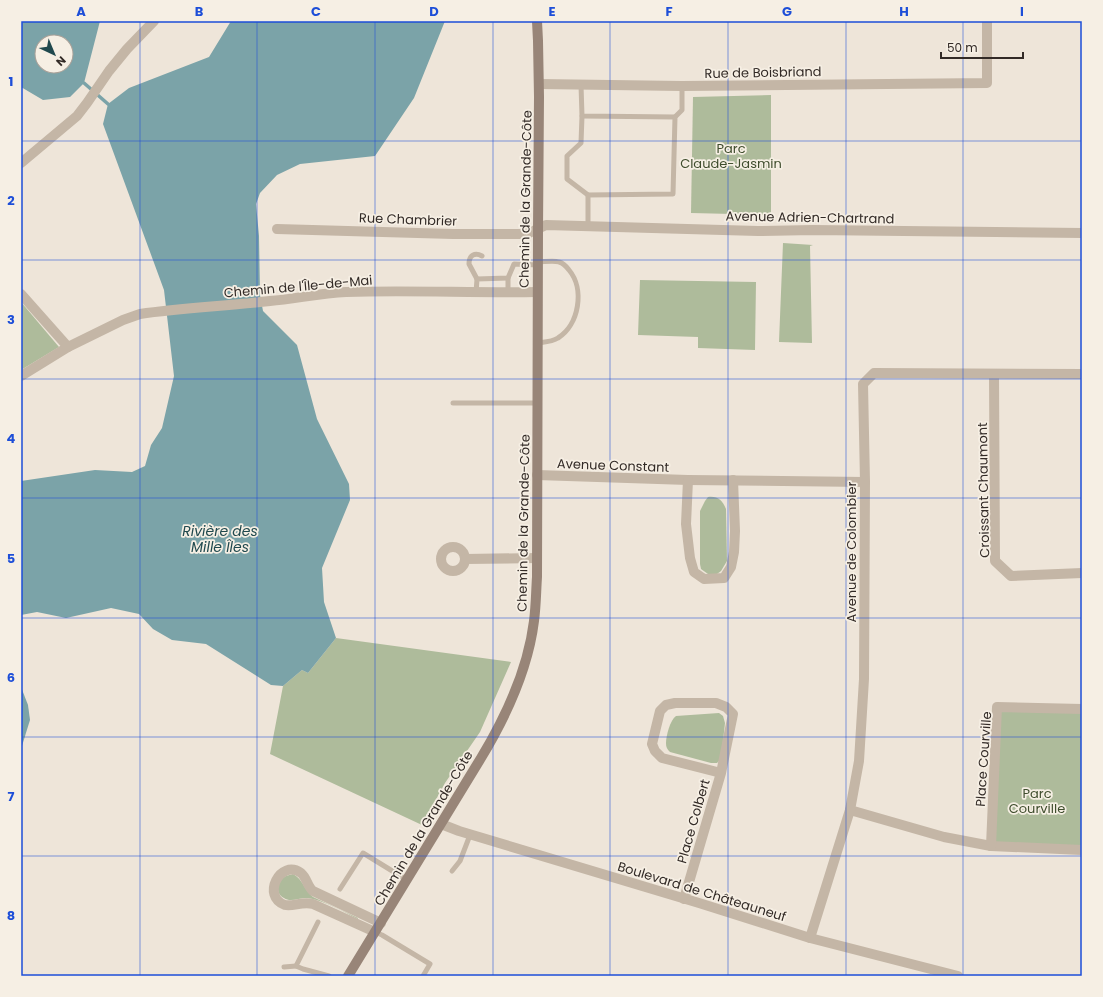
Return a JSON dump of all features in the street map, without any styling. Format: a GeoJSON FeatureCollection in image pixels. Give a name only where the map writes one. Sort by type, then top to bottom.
{"type":"FeatureCollection","features":[{"type":"Feature","properties":{"kind":"main road","name":"Chemin de la Grande-Côte"},"geometry":{"type":"LineString","coordinates":[[350,975],[500,725],[522,675],[530,644],[535,618],[537,558],[539,84],[537,21]]}},
{"type":"Feature","properties":{"kind":"street"},"geometry":{"type":"LineString","coordinates":[[21,163],[77,116],[109,71],[127,49],[154,21]]}},
{"type":"Feature","properties":{"kind":"street","name":"Rue de Boisbriand"},"geometry":{"type":"LineString","coordinates":[[539,84],[682,86],[987,82],[987,21]]}},
{"type":"Feature","properties":{"kind":"street","name":"Avenue Adrien-Chartrand"},"geometry":{"type":"LineString","coordinates":[[538,229],[546,225],[758,231],[1082,233]]}},
{"type":"Feature","properties":{"kind":"street","name":"Rue Chambrier"},"geometry":{"type":"LineString","coordinates":[[277,229],[474,234],[529,233],[538,229]]}},
{"type":"Feature","properties":{"kind":"street","name":"Chemin de l'Île-de-Mai"},"geometry":{"type":"LineString","coordinates":[[21,376],[68,348],[123,320],[140,314],[270,302],[344,292],[537,292]]}},
{"type":"Feature","properties":{"kind":"street"},"geometry":{"type":"LineString","coordinates":[[21,294],[68,348]]}},
{"type":"Feature","properties":{"kind":"street","name":"Avenue de Colombier"},"geometry":{"type":"LineString","coordinates":[[810,938],[850,810],[859,761],[864,679],[865,482],[863,384],[874,373],[1082,374]]}},
{"type":"Feature","properties":{"kind":"street","name":"Croissant Chaumont"},"geometry":{"type":"LineString","coordinates":[[994,374],[995,561],[1011,576],[1082,573]]}},
{"type":"Feature","properties":{"kind":"street","name":"Avenue Constant"},"geometry":{"type":"LineString","coordinates":[[537,476],[688,480],[865,482]]}},
{"type":"Feature","properties":{"kind":"street"},"geometry":{"type":"LineString","coordinates":[[688,480],[686,524],[690,558],[694,572],[704,579],[724,578],[731,567],[734,552],[735,531],[733,480]]}},
{"type":"Feature","properties":{"kind":"street"},"geometry":{"type":"LineString","coordinates":[[465,559],[537,558]]}},
{"type":"Feature","properties":{"kind":"street","name":"Place Colbert"},"geometry":{"type":"LineString","coordinates":[[684,899],[721,773],[733,714],[726,707],[716,703],[675,703],[666,705],[660,711],[652,744],[655,751],[662,758],[721,773]]}},
{"type":"Feature","properties":{"kind":"street","name":"Place Courville"},"geometry":{"type":"LineString","coordinates":[[991,846],[997,707],[1082,709]]}},
{"type":"Feature","properties":{"kind":"street"},"geometry":{"type":"LineString","coordinates":[[850,810],[944,837],[991,846],[1082,850]]}},
{"type":"Feature","properties":{"kind":"street","name":"Boulevard de Châteauneuf"},"geometry":{"type":"LineString","coordinates":[[441,824],[470,835],[810,938],[958,976]]}},
{"type":"Feature","properties":{"kind":"street"},"geometry":{"type":"LineString","coordinates":[[375,932],[313,904],[305,902],[290,905],[281,903],[274,892],[273,887],[276,879],[285,871],[294,870],[299,872],[305,877],[310,889],[313,891],[380,923]]}},
{"type":"Feature","properties":{"kind":"lane"},"geometry":{"type":"LineString","coordinates":[[581,85],[581,143],[567,156],[567,179],[588,195],[673,194],[675,117],[682,110],[682,86]]}},
{"type":"Feature","properties":{"kind":"lane"},"geometry":{"type":"LineString","coordinates":[[582,116],[675,117]]}},
{"type":"Feature","properties":{"kind":"lane"},"geometry":{"type":"LineString","coordinates":[[588,195],[588,226]]}},
{"type":"Feature","properties":{"kind":"lane"},"geometry":{"type":"LineString","coordinates":[[476,292],[477,279],[469,264],[469,259],[473,254],[482,256]]}},
{"type":"Feature","properties":{"kind":"lane"},"geometry":{"type":"LineString","coordinates":[[508,292],[508,278],[514,264],[558,262],[564,265],[571,272],[575,279],[578,298],[576,312],[572,321],[560,338],[537,343]]}},
{"type":"Feature","properties":{"kind":"lane"},"geometry":{"type":"LineString","coordinates":[[477,279],[508,278]]}},
{"type":"Feature","properties":{"kind":"lane"},"geometry":{"type":"LineString","coordinates":[[453,403],[537,403]]}},
{"type":"Feature","properties":{"kind":"lane"},"geometry":{"type":"LineString","coordinates":[[452,871],[460,861],[470,835]]}},
{"type":"Feature","properties":{"kind":"lane"},"geometry":{"type":"LineString","coordinates":[[340,889],[363,852],[407,880]]}},
{"type":"Feature","properties":{"kind":"lane"},"geometry":{"type":"LineString","coordinates":[[296,966],[318,922]]}},
{"type":"Feature","properties":{"kind":"lane"},"geometry":{"type":"LineString","coordinates":[[375,932],[430,964],[423,976]]}},
{"type":"Feature","properties":{"kind":"lane"},"geometry":{"type":"LineString","coordinates":[[284,967],[296,966],[303,970],[329,976]]}},
{"type":"Feature","properties":{"kind":"green space","name":"Parc Claude-Jasmin"},"geometry":{"type":"Polygon","coordinates":[[[771,95],[771,215],[691,213],[693,97],[771,95]]]}},
{"type":"Feature","properties":{"kind":"green space"},"geometry":{"type":"Polygon","coordinates":[[[783,243],[813,245],[810,246],[812,343],[779,342],[783,243]]]}},
{"type":"Feature","properties":{"kind":"green space"},"geometry":{"type":"Polygon","coordinates":[[[640,280],[756,282],[755,350],[698,348],[698,337],[638,335],[640,280]]]}},
{"type":"Feature","properties":{"kind":"green space"},"geometry":{"type":"Polygon","coordinates":[[[21,302],[59,347],[21,370],[21,302]]]}},
{"type":"Feature","properties":{"kind":"green space"},"geometry":{"type":"Polygon","coordinates":[[[708,497],[719,499],[726,509],[727,561],[721,571],[717,574],[708,574],[701,569],[700,564],[700,511],[708,497]]]}},
{"type":"Feature","properties":{"kind":"green space"},"geometry":{"type":"Polygon","coordinates":[[[336,638],[511,662],[480,732],[445,783],[422,825],[270,754],[283,686],[302,670],[308,673],[336,638]]]}},
{"type":"Feature","properties":{"kind":"green space","name":"Parc Courville"},"geometry":{"type":"Polygon","coordinates":[[[995,707],[1082,711],[1082,850],[992,847],[995,707]]]}},
{"type":"Feature","properties":{"kind":"green space"},"geometry":{"type":"Polygon","coordinates":[[[719,713],[723,716],[725,723],[721,759],[717,763],[711,763],[670,752],[668,750],[666,743],[668,732],[670,724],[676,716],[719,713]]]}},
{"type":"Feature","properties":{"kind":"green space"},"geometry":{"type":"Polygon","coordinates":[[[293,874],[299,879],[313,897],[358,919],[314,899],[305,898],[290,900],[281,896],[278,890],[279,883],[283,878],[293,874]]]}},
{"type":"Feature","properties":{"kind":"water"},"geometry":{"type":"Polygon","coordinates":[[[21,21],[100,21],[84,83],[70,97],[43,100],[21,87],[21,21]]]}},
{"type":"Feature","properties":{"kind":"water","name":"Rivière des Mille Îles"},"geometry":{"type":"Polygon","coordinates":[[[231,21],[445,21],[414,98],[375,156],[300,164],[277,175],[260,193],[256,204],[259,236],[260,295],[263,311],[297,345],[317,419],[349,484],[350,500],[322,568],[324,602],[336,638],[308,673],[302,670],[283,686],[271,685],[206,644],[172,640],[153,629],[139,614],[111,608],[66,618],[37,612],[21,615],[21,481],[95,470],[132,472],[145,466],[151,445],[162,428],[174,376],[164,290],[103,124],[108,104],[129,88],[209,57],[231,21]]]}},
{"type":"Feature","properties":{"kind":"water"},"geometry":{"type":"Polygon","coordinates":[[[21,687],[28,705],[30,720],[21,749],[21,687]]]}},
{"type":"Feature","properties":{"kind":"waterway"},"geometry":{"type":"LineString","coordinates":[[84,83],[108,104]]}}]}
